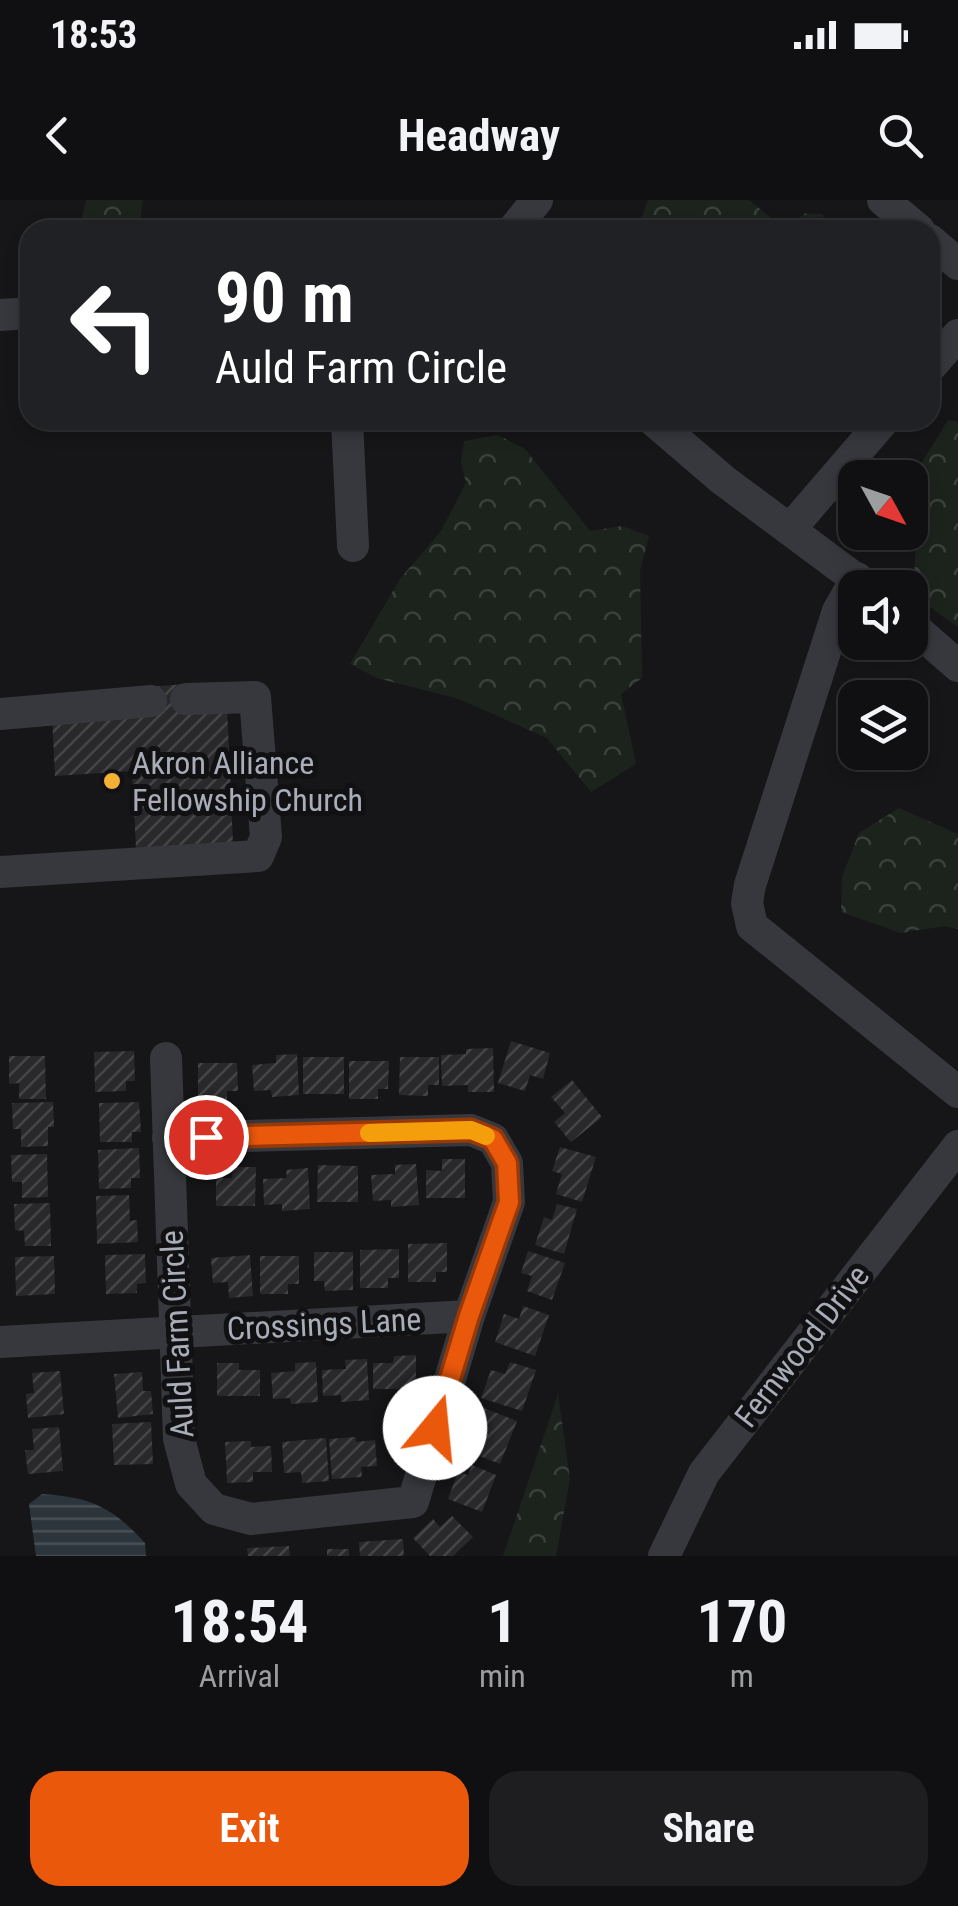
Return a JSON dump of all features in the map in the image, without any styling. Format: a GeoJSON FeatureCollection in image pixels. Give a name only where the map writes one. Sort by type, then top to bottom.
{"type":"FeatureCollection","features":[{"type":"Feature","properties":{"kind":"street"},"geometry":{"type":"LineString","coordinates":[[884,200],[907,220]]}},
{"type":"Feature","properties":{"kind":"street"},"geometry":{"type":"LineString","coordinates":[[940,356],[958,335]]}},
{"type":"Feature","properties":{"kind":"street"},"geometry":{"type":"LineString","coordinates":[[347,430],[353,546]]}},
{"type":"Feature","properties":{"kind":"street"},"geometry":{"type":"LineString","coordinates":[[666,430],[723,480],[846,570]]}},
{"type":"Feature","properties":{"kind":"street"},"geometry":{"type":"LineString","coordinates":[[790,528],[875,430]]}},
{"type":"Feature","properties":{"kind":"street"},"geometry":{"type":"LineString","coordinates":[[838,611],[750,885],[752,926],[958,1092]]}},
{"type":"Feature","properties":{"kind":"street"},"geometry":{"type":"LineString","coordinates":[[928,640],[958,666]]}},
{"type":"Feature","properties":{"kind":"street"},"geometry":{"type":"LineString","coordinates":[[0,872],[258,856],[266,837],[256,697],[186,699]]}},
{"type":"Feature","properties":{"kind":"street"},"geometry":{"type":"LineString","coordinates":[[0,714],[151,701]]}},
{"type":"Feature","properties":{"kind":"street","name":"Auld Farm Circle"},"geometry":{"type":"LineString","coordinates":[[166,1058],[168,1138],[179,1439],[191,1484],[214,1510],[251,1520],[413,1502],[469,1316],[509,1202],[507,1163],[493,1139],[471,1130],[168,1138]]}},
{"type":"Feature","properties":{"kind":"street","name":"Fernwood Drive"},"geometry":{"type":"LineString","coordinates":[[664,1556],[704,1473],[958,1146]]}},
{"type":"Feature","properties":{"kind":"street","name":"Crossings Lane"},"geometry":{"type":"LineString","coordinates":[[0,1342],[469,1316]]}},
{"type":"Feature","properties":{"kind":"green space"},"geometry":{"type":"Polygon","coordinates":[[[86,200],[143,200],[140,220],[81,220],[86,200]]]}},
{"type":"Feature","properties":{"kind":"green space"},"geometry":{"type":"Polygon","coordinates":[[[648,200],[749,200],[773,220],[641,220],[648,200]]]}},
{"type":"Feature","properties":{"kind":"green space"},"geometry":{"type":"Polygon","coordinates":[[[806,213],[824,215],[823,220],[795,220],[806,213]]]}},
{"type":"Feature","properties":{"kind":"green space"},"geometry":{"type":"Polygon","coordinates":[[[948,420],[958,422],[958,627],[928,606],[928,570],[914,570],[916,550],[928,550],[928,460],[923,460],[948,420]]]}},
{"type":"Feature","properties":{"kind":"green space"},"geometry":{"type":"Polygon","coordinates":[[[498,435],[525,449],[590,531],[622,526],[649,536],[640,571],[642,678],[621,694],[636,764],[591,792],[547,738],[459,699],[377,678],[350,664],[400,579],[441,531],[466,483],[461,463],[464,441],[498,435]]]}},
{"type":"Feature","properties":{"kind":"green space"},"geometry":{"type":"Polygon","coordinates":[[[899,808],[958,834],[958,929],[945,926],[901,933],[841,912],[842,877],[859,833],[899,808]]]}},
{"type":"Feature","properties":{"kind":"green space"},"geometry":{"type":"Polygon","coordinates":[[[558,1394],[570,1479],[556,1556],[503,1556],[558,1394]]]}},
{"type":"Feature","properties":{"kind":"shaded area"},"geometry":{"type":"Polygon","coordinates":[[[42,1494],[87,1501],[111,1512],[145,1543],[146,1556],[36,1556],[29,1504],[42,1494]]]}},
{"type":"Feature","properties":{"kind":"building"},"geometry":{"type":"Polygon","coordinates":[[[185,684],[227,706],[233,844],[136,849],[132,771],[55,776],[52,716],[150,687],[185,684]]]}},
{"type":"Feature","properties":{"kind":"building"},"geometry":{"type":"Polygon","coordinates":[[[511,1041],[550,1053],[543,1079],[530,1075],[525,1091],[498,1083],[511,1041]]]}},
{"type":"Feature","properties":{"kind":"building"},"geometry":{"type":"Polygon","coordinates":[[[493,1048],[494,1092],[468,1092],[468,1085],[442,1086],[441,1055],[493,1048]]]}},
{"type":"Feature","properties":{"kind":"building"},"geometry":{"type":"Polygon","coordinates":[[[134,1051],[135,1081],[126,1081],[126,1091],[95,1092],[94,1052],[134,1051]]]}},
{"type":"Feature","properties":{"kind":"building"},"geometry":{"type":"Polygon","coordinates":[[[297,1054],[299,1095],[272,1097],[271,1090],[254,1091],[252,1065],[276,1063],[276,1055],[297,1054]]]}},
{"type":"Feature","properties":{"kind":"building"},"geometry":{"type":"Polygon","coordinates":[[[9,1056],[45,1056],[46,1099],[19,1099],[19,1083],[9,1084],[9,1056]]]}},
{"type":"Feature","properties":{"kind":"building"},"geometry":{"type":"Polygon","coordinates":[[[303,1057],[344,1057],[344,1094],[303,1094],[303,1057]]]}},
{"type":"Feature","properties":{"kind":"building"},"geometry":{"type":"Polygon","coordinates":[[[400,1057],[439,1057],[439,1085],[428,1085],[428,1096],[399,1095],[400,1057]]]}},
{"type":"Feature","properties":{"kind":"building"},"geometry":{"type":"Polygon","coordinates":[[[349,1061],[389,1061],[388,1089],[378,1089],[378,1099],[349,1099],[349,1061]]]}},
{"type":"Feature","properties":{"kind":"building"},"geometry":{"type":"Polygon","coordinates":[[[198,1063],[237,1063],[238,1091],[227,1091],[227,1102],[198,1101],[198,1063]]]}},
{"type":"Feature","properties":{"kind":"building"},"geometry":{"type":"Polygon","coordinates":[[[572,1080],[602,1117],[571,1142],[554,1122],[565,1113],[551,1097],[572,1080]]]}},
{"type":"Feature","properties":{"kind":"building"},"geometry":{"type":"Polygon","coordinates":[[[53,1102],[54,1127],[48,1127],[48,1146],[21,1147],[21,1129],[13,1129],[12,1103],[53,1102]]]}},
{"type":"Feature","properties":{"kind":"building"},"geometry":{"type":"Polygon","coordinates":[[[139,1102],[141,1132],[132,1132],[132,1142],[100,1142],[99,1103],[139,1102]]]}},
{"type":"Feature","properties":{"kind":"building"},"geometry":{"type":"Polygon","coordinates":[[[560,1147],[596,1157],[582,1202],[556,1194],[562,1174],[552,1171],[560,1147]]]}},
{"type":"Feature","properties":{"kind":"building"},"geometry":{"type":"Polygon","coordinates":[[[139,1148],[140,1178],[131,1178],[131,1188],[99,1189],[98,1150],[139,1148]]]}},
{"type":"Feature","properties":{"kind":"building"},"geometry":{"type":"Polygon","coordinates":[[[47,1154],[48,1197],[22,1198],[22,1182],[12,1182],[11,1155],[47,1154]]]}},
{"type":"Feature","properties":{"kind":"building"},"geometry":{"type":"Polygon","coordinates":[[[442,1159],[465,1159],[465,1198],[426,1198],[426,1170],[442,1171],[442,1159]]]}},
{"type":"Feature","properties":{"kind":"building"},"geometry":{"type":"Polygon","coordinates":[[[416,1164],[419,1205],[391,1207],[391,1200],[373,1201],[371,1175],[395,1174],[395,1165],[416,1164]]]}},
{"type":"Feature","properties":{"kind":"building"},"geometry":{"type":"Polygon","coordinates":[[[318,1165],[358,1166],[358,1202],[317,1202],[318,1165]]]}},
{"type":"Feature","properties":{"kind":"building"},"geometry":{"type":"Polygon","coordinates":[[[233,1167],[256,1167],[255,1206],[216,1206],[216,1178],[232,1178],[233,1167]]]}},
{"type":"Feature","properties":{"kind":"building"},"geometry":{"type":"Polygon","coordinates":[[[308,1168],[310,1209],[282,1211],[282,1204],[264,1205],[263,1179],[287,1178],[286,1170],[308,1168]]]}},
{"type":"Feature","properties":{"kind":"building"},"geometry":{"type":"Polygon","coordinates":[[[129,1195],[130,1221],[137,1220],[138,1242],[97,1244],[96,1196],[129,1195]]]}},
{"type":"Feature","properties":{"kind":"building"},"geometry":{"type":"Polygon","coordinates":[[[50,1203],[51,1246],[25,1246],[24,1231],[15,1230],[14,1204],[50,1203]]]}},
{"type":"Feature","properties":{"kind":"building"},"geometry":{"type":"Polygon","coordinates":[[[557,1204],[577,1209],[564,1254],[535,1245],[544,1217],[552,1220],[557,1204]]]}},
{"type":"Feature","properties":{"kind":"building"},"geometry":{"type":"Polygon","coordinates":[[[447,1243],[447,1272],[436,1272],[436,1282],[408,1282],[408,1244],[447,1243]]]}},
{"type":"Feature","properties":{"kind":"building"},"geometry":{"type":"Polygon","coordinates":[[[399,1249],[399,1278],[388,1278],[388,1288],[360,1288],[360,1250],[399,1249]]]}},
{"type":"Feature","properties":{"kind":"building"},"geometry":{"type":"Polygon","coordinates":[[[528,1251],[565,1263],[552,1300],[527,1291],[532,1276],[521,1273],[528,1251]]]}},
{"type":"Feature","properties":{"kind":"building"},"geometry":{"type":"Polygon","coordinates":[[[314,1252],[353,1252],[353,1290],[325,1291],[324,1281],[314,1281],[314,1252]]]}},
{"type":"Feature","properties":{"kind":"building"},"geometry":{"type":"Polygon","coordinates":[[[145,1254],[146,1283],[137,1284],[137,1293],[106,1294],[105,1255],[145,1254]]]}},
{"type":"Feature","properties":{"kind":"building"},"geometry":{"type":"Polygon","coordinates":[[[250,1255],[253,1296],[229,1298],[228,1282],[213,1283],[211,1258],[250,1255]]]}},
{"type":"Feature","properties":{"kind":"building"},"geometry":{"type":"Polygon","coordinates":[[[54,1256],[55,1294],[16,1296],[15,1257],[54,1256]]]}},
{"type":"Feature","properties":{"kind":"building"},"geometry":{"type":"Polygon","coordinates":[[[260,1256],[299,1256],[299,1284],[288,1284],[288,1294],[260,1294],[260,1256]]]}},
{"type":"Feature","properties":{"kind":"building"},"geometry":{"type":"Polygon","coordinates":[[[523,1306],[549,1315],[535,1356],[495,1342],[504,1314],[519,1319],[523,1306]]]}},
{"type":"Feature","properties":{"kind":"building"},"geometry":{"type":"Polygon","coordinates":[[[416,1355],[416,1389],[373,1389],[373,1363],[393,1363],[394,1356],[416,1355]]]}},
{"type":"Feature","properties":{"kind":"building"},"geometry":{"type":"Polygon","coordinates":[[[367,1359],[369,1400],[341,1402],[341,1395],[323,1396],[322,1370],[346,1369],[345,1360],[367,1359]]]}},
{"type":"Feature","properties":{"kind":"building"},"geometry":{"type":"Polygon","coordinates":[[[316,1362],[318,1402],[291,1404],[290,1398],[273,1399],[271,1373],[295,1371],[295,1363],[316,1362]]]}},
{"type":"Feature","properties":{"kind":"building"},"geometry":{"type":"Polygon","coordinates":[[[510,1362],[536,1370],[522,1411],[481,1398],[491,1370],[505,1374],[510,1362]]]}},
{"type":"Feature","properties":{"kind":"building"},"geometry":{"type":"Polygon","coordinates":[[[217,1363],[239,1363],[239,1370],[260,1370],[260,1396],[217,1396],[217,1363]]]}},
{"type":"Feature","properties":{"kind":"building"},"geometry":{"type":"Polygon","coordinates":[[[60,1371],[64,1414],[28,1418],[26,1394],[34,1393],[32,1373],[60,1371]]]}},
{"type":"Feature","properties":{"kind":"building"},"geometry":{"type":"Polygon","coordinates":[[[142,1372],[143,1391],[151,1391],[153,1414],[118,1418],[114,1374],[142,1372]]]}},
{"type":"Feature","properties":{"kind":"building"},"geometry":{"type":"Polygon","coordinates":[[[484,1408],[517,1421],[500,1464],[474,1454],[484,1429],[477,1426],[484,1408]]]}},
{"type":"Feature","properties":{"kind":"building"},"geometry":{"type":"Polygon","coordinates":[[[151,1422],[153,1464],[114,1465],[112,1424],[151,1422]]]}},
{"type":"Feature","properties":{"kind":"building"},"geometry":{"type":"Polygon","coordinates":[[[59,1427],[63,1471],[28,1474],[25,1450],[34,1450],[32,1429],[59,1427]]]}},
{"type":"Feature","properties":{"kind":"building"},"geometry":{"type":"Polygon","coordinates":[[[356,1437],[356,1442],[375,1440],[377,1466],[361,1467],[362,1477],[332,1479],[329,1439],[356,1437]]]}},
{"type":"Feature","properties":{"kind":"building"},"geometry":{"type":"Polygon","coordinates":[[[326,1438],[329,1481],[302,1483],[301,1472],[284,1473],[282,1442],[326,1438]]]}},
{"type":"Feature","properties":{"kind":"building"},"geometry":{"type":"Polygon","coordinates":[[[251,1441],[251,1447],[271,1446],[272,1472],[253,1472],[253,1482],[227,1483],[225,1442],[251,1441]]]}},
{"type":"Feature","properties":{"kind":"building"},"geometry":{"type":"Polygon","coordinates":[[[472,1465],[496,1475],[482,1512],[448,1499],[458,1472],[468,1475],[472,1465]]]}},
{"type":"Feature","properties":{"kind":"building"},"geometry":{"type":"Polygon","coordinates":[[[452,1516],[473,1537],[453,1556],[430,1556],[413,1538],[433,1519],[440,1527],[452,1516]]]}},
{"type":"Feature","properties":{"kind":"building"},"geometry":{"type":"Polygon","coordinates":[[[403,1539],[404,1556],[360,1556],[359,1542],[403,1539]]]}},
{"type":"Feature","properties":{"kind":"building"},"geometry":{"type":"Polygon","coordinates":[[[289,1546],[290,1556],[248,1556],[247,1548],[289,1546]]]}},
{"type":"Feature","properties":{"kind":"building"},"geometry":{"type":"Polygon","coordinates":[[[327,1549],[349,1549],[349,1556],[327,1556],[327,1549]]]}},
{"type":"Feature","properties":{"kind":"slow traffic"},"geometry":{"type":"LineString","coordinates":[[369,1133],[471,1130],[486,1136]]}},
{"type":"Feature","properties":{"kind":"place","name":"Akron Alliance Fellowship Church"},"geometry":{"type":"Point","coordinates":[112,781]}},
{"type":"Feature","properties":{"kind":"route"},"geometry":{"type":"LineString","coordinates":[[206,1137],[471,1130],[493,1139],[507,1163],[509,1202],[435,1428]]}}]}
